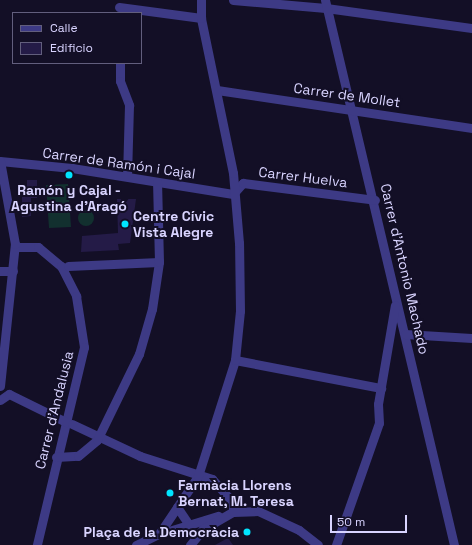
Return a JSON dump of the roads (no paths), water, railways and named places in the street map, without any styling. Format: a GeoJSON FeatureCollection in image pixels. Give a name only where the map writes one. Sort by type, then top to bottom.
{"type":"FeatureCollection","features":[{"type":"Feature","properties":{"kind":"street"},"geometry":{"type":"LineString","coordinates":[[159,534],[198,476],[235,360],[240,311],[240,258],[233,194],[233,173],[201,18],[201,0]]}},
{"type":"Feature","properties":{"kind":"street"},"geometry":{"type":"LineString","coordinates":[[233,0],[325,4],[472,28]]}},
{"type":"Feature","properties":{"kind":"street","name":"Carrer d'Antonio Machado"},"geometry":{"type":"LineString","coordinates":[[325,4],[375,200],[396,303],[405,334],[454,545]]}},
{"type":"Feature","properties":{"kind":"street"},"geometry":{"type":"LineString","coordinates":[[119,7],[201,18]]}},
{"type":"Feature","properties":{"kind":"street"},"geometry":{"type":"LineString","coordinates":[[120,64],[120,81],[129,105],[128,176]]}},
{"type":"Feature","properties":{"kind":"street","name":"Carrer de Mollet"},"geometry":{"type":"LineString","coordinates":[[217,90],[472,128]]}},
{"type":"Feature","properties":{"kind":"street"},"geometry":{"type":"LineString","coordinates":[[0,162],[15,247],[1,385]]}},
{"type":"Feature","properties":{"kind":"street","name":"Carrer de Ramón i Cajal"},"geometry":{"type":"LineString","coordinates":[[0,162],[128,176],[233,194]]}},
{"type":"Feature","properties":{"kind":"street"},"geometry":{"type":"LineString","coordinates":[[56,457],[78,456],[99,436],[139,354],[152,309],[159,262],[157,182]]}},
{"type":"Feature","properties":{"kind":"street","name":"Carrer Huelva"},"geometry":{"type":"LineString","coordinates":[[233,194],[243,183],[375,200]]}},
{"type":"Feature","properties":{"kind":"street","name":"Carrer d'Andalusia"},"geometry":{"type":"LineString","coordinates":[[15,247],[38,247],[61,266],[76,296],[84,347],[69,423],[56,457],[37,545]]}},
{"type":"Feature","properties":{"kind":"street"},"geometry":{"type":"LineString","coordinates":[[68,266],[159,262]]}},
{"type":"Feature","properties":{"kind":"street"},"geometry":{"type":"LineString","coordinates":[[0,271],[13,272]]}},
{"type":"Feature","properties":{"kind":"street"},"geometry":{"type":"LineString","coordinates":[[336,545],[379,423],[381,388],[396,303]]}},
{"type":"Feature","properties":{"kind":"street"},"geometry":{"type":"LineString","coordinates":[[405,334],[472,338]]}},
{"type":"Feature","properties":{"kind":"street"},"geometry":{"type":"LineString","coordinates":[[235,360],[381,388]]}},
{"type":"Feature","properties":{"kind":"street"},"geometry":{"type":"LineString","coordinates":[[0,400],[9,394],[99,436],[198,476],[212,479],[233,502],[233,512]]}},
{"type":"Feature","properties":{"kind":"street"},"geometry":{"type":"LineString","coordinates":[[177,507],[189,525]]}},
{"type":"Feature","properties":{"kind":"street"},"geometry":{"type":"LineString","coordinates":[[136,545],[159,534],[233,512],[258,511],[299,530],[318,545]]}},
{"type":"Feature","properties":{"kind":"street"},"geometry":{"type":"LineString","coordinates":[[190,545],[203,529],[233,512]]}},
{"type":"Feature","properties":{"kind":"place","name":"Ramón y Cajal - Agustina d'Aragó"},"geometry":{"type":"Point","coordinates":[69,175]}},
{"type":"Feature","properties":{"kind":"place","name":"Centre Cívic Vista Alegre"},"geometry":{"type":"Point","coordinates":[125,224]}},
{"type":"Feature","properties":{"kind":"place","name":"Farmàcia Llorens Bernat, M. Teresa"},"geometry":{"type":"Point","coordinates":[170,493]}},
{"type":"Feature","properties":{"kind":"place","name":"Plaça de la Democràcia"},"geometry":{"type":"Point","coordinates":[247,532]}}]}
